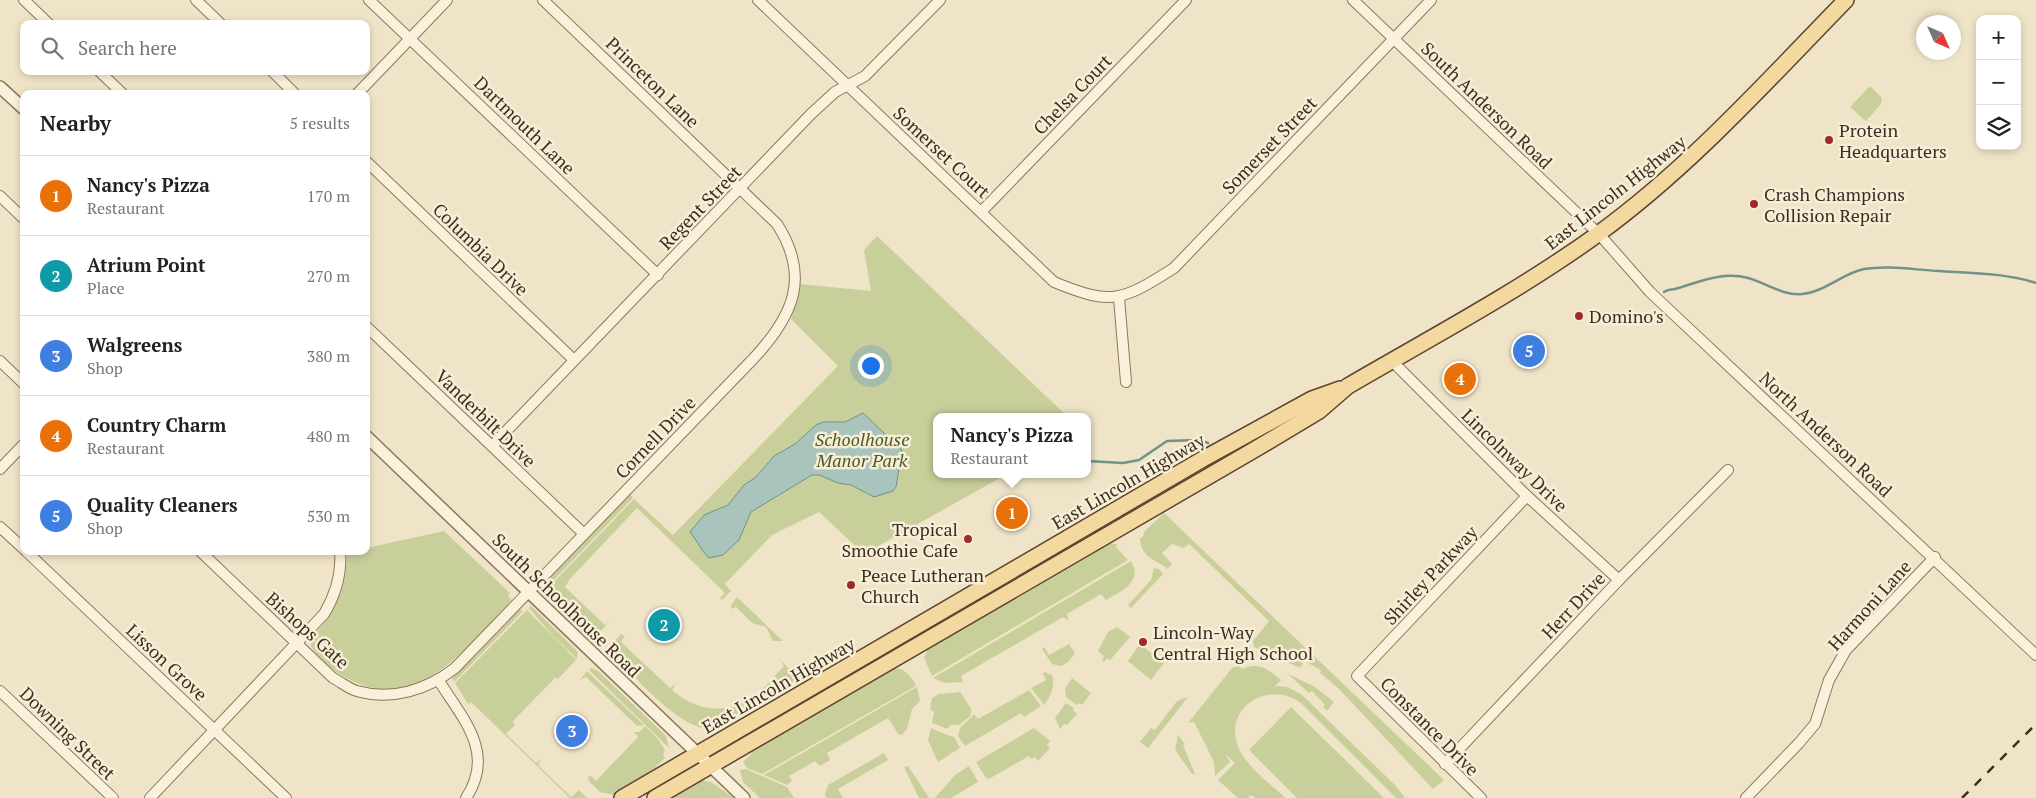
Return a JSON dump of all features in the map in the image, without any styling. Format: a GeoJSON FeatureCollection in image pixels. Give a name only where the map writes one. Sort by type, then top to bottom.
{"type":"FeatureCollection","features":[{"type":"Feature","properties":{"kind":"main road","name":"East Lincoln Highway"},"geometry":{"type":"LineString","coordinates":[[656,798],[1259,447],[1319,411],[1348,386],[1506,294],[1599,234],[1703,146],[1846,0]]}},
{"type":"Feature","properties":{"kind":"main road","name":"East Lincoln Highway"},"geometry":{"type":"LineString","coordinates":[[622,798],[1203,459],[1312,399],[1348,386]]}},
{"type":"Feature","properties":{"kind":"street"},"geometry":{"type":"LineString","coordinates":[[24,0],[45,20]]}},
{"type":"Feature","properties":{"kind":"street"},"geometry":{"type":"LineString","coordinates":[[196,0],[218,20]]}},
{"type":"Feature","properties":{"kind":"street","name":"Dartmouth Lane"},"geometry":{"type":"LineString","coordinates":[[369,0],[658,274]]}},
{"type":"Feature","properties":{"kind":"street"},"geometry":{"type":"LineString","coordinates":[[361,90],[447,0]]}},
{"type":"Feature","properties":{"kind":"street","name":"Princeton Lane"},"geometry":{"type":"LineString","coordinates":[[543,0],[741,188]]}},
{"type":"Feature","properties":{"kind":"street","name":"Somerset Court"},"geometry":{"type":"LineString","coordinates":[[758,0],[982,211],[1054,282],[1086,295],[1119,298]]}},
{"type":"Feature","properties":{"kind":"street","name":"Regent Street"},"geometry":{"type":"LineString","coordinates":[[492,446],[811,114],[835,92],[871,70],[940,0]]}},
{"type":"Feature","properties":{"kind":"street","name":"Chelsa Court"},"geometry":{"type":"LineString","coordinates":[[982,211],[1186,0]]}},
{"type":"Feature","properties":{"kind":"street","name":"South Anderson Road"},"geometry":{"type":"LineString","coordinates":[[1353,0],[1599,234]]}},
{"type":"Feature","properties":{"kind":"street","name":"Somerset Street"},"geometry":{"type":"LineString","coordinates":[[1119,298],[1146,286],[1174,268],[1431,0]]}},
{"type":"Feature","properties":{"kind":"street"},"geometry":{"type":"LineString","coordinates":[[103,75],[119,90]]}},
{"type":"Feature","properties":{"kind":"street"},"geometry":{"type":"LineString","coordinates":[[276,75],[291,90]]}},
{"type":"Feature","properties":{"kind":"street"},"geometry":{"type":"LineString","coordinates":[[0,87],[20,105]]}},
{"type":"Feature","properties":{"kind":"street","name":"Columbia Drive"},"geometry":{"type":"LineString","coordinates":[[370,165],[574,360]]}},
{"type":"Feature","properties":{"kind":"street","name":"Cornell Drive"},"geometry":{"type":"LineString","coordinates":[[439,681],[455,668],[771,339],[787,315],[791,303],[794,279],[787,243],[777,224],[741,188]]}},
{"type":"Feature","properties":{"kind":"street"},"geometry":{"type":"LineString","coordinates":[[0,196],[20,214]]}},
{"type":"Feature","properties":{"kind":"street","name":"North Anderson Road"},"geometry":{"type":"LineString","coordinates":[[1599,234],[1650,292],[2036,655]]}},
{"type":"Feature","properties":{"kind":"street"},"geometry":{"type":"LineString","coordinates":[[1119,298],[1126,382]]}},
{"type":"Feature","properties":{"kind":"street","name":"Vanderbilt Drive"},"geometry":{"type":"LineString","coordinates":[[370,330],[584,534]]}},
{"type":"Feature","properties":{"kind":"street","name":"Lincolnway Drive"},"geometry":{"type":"LineString","coordinates":[[1392,360],[1527,496],[1619,580]]}},
{"type":"Feature","properties":{"kind":"street"},"geometry":{"type":"LineString","coordinates":[[0,361],[20,380]]}},
{"type":"Feature","properties":{"kind":"street","name":"South Schoolhouse Road"},"geometry":{"type":"LineString","coordinates":[[370,440],[744,798]]}},
{"type":"Feature","properties":{"kind":"street"},"geometry":{"type":"LineString","coordinates":[[0,469],[20,448]]}},
{"type":"Feature","properties":{"kind":"street","name":"Herr Drive"},"geometry":{"type":"LineString","coordinates":[[1444,764],[1619,580],[1728,470]]}},
{"type":"Feature","properties":{"kind":"street","name":"Shirley Parkway"},"geometry":{"type":"LineString","coordinates":[[1357,676],[1527,496]]}},
{"type":"Feature","properties":{"kind":"street","name":"Lisson Grove"},"geometry":{"type":"LineString","coordinates":[[0,527],[20,545]]}},
{"type":"Feature","properties":{"kind":"street","name":"Lisson Grove"},"geometry":{"type":"LineString","coordinates":[[30,555],[286,798]]}},
{"type":"Feature","properties":{"kind":"street","name":"Bishops Gate"},"geometry":{"type":"LineString","coordinates":[[204,555],[334,678],[355,691],[380,695],[412,692],[439,681]]}},
{"type":"Feature","properties":{"kind":"street"},"geometry":{"type":"LineString","coordinates":[[150,798],[321,618],[330,603],[340,576],[340,555]]}},
{"type":"Feature","properties":{"kind":"street","name":"Harmoni Lane"},"geometry":{"type":"LineString","coordinates":[[1746,798],[1800,743],[1814,724],[1829,680],[1846,650],[1935,558]]}},
{"type":"Feature","properties":{"kind":"street","name":"Constance Drive"},"geometry":{"type":"LineString","coordinates":[[1357,676],[1444,764],[1481,798]]}},
{"type":"Feature","properties":{"kind":"street"},"geometry":{"type":"LineString","coordinates":[[439,681],[472,734],[478,751],[479,767],[476,784],[466,798]]}},
{"type":"Feature","properties":{"kind":"street","name":"Downing Street"},"geometry":{"type":"LineString","coordinates":[[0,691],[113,798]]}},
{"type":"Feature","properties":{"kind":"green space"},"geometry":{"type":"Polygon","coordinates":[[[1870,86],[1882,98],[1881,104],[1866,121],[1850,107],[1870,86]]]}},
{"type":"Feature","properties":{"kind":"green space","name":"Schoolhouse Manor Park"},"geometry":{"type":"Polygon","coordinates":[[[877,236],[1064,413],[933,413],[933,478],[1000,478],[864,554],[819,512],[772,535],[725,584],[731,591],[722,600],[720,598],[725,593],[637,508],[570,579],[565,587],[605,625],[610,621],[597,635],[591,635],[570,614],[569,605],[551,585],[634,499],[673,535],[838,366],[791,319],[798,299],[800,284],[871,291],[864,250],[877,236]]]}},
{"type":"Feature","properties":{"kind":"green space"},"geometry":{"type":"Polygon","coordinates":[[[630,494],[633,498],[549,585],[546,582],[630,494]]]}},
{"type":"Feature","properties":{"kind":"green space"},"geometry":{"type":"Polygon","coordinates":[[[1164,513],[1444,780],[1433,789],[1339,689],[1320,673],[1321,670],[1304,661],[1300,668],[1254,647],[1253,641],[1269,621],[1189,544],[1184,548],[1172,544],[1162,553],[1172,564],[1168,569],[1146,554],[1141,545],[1140,538],[1164,513]]]}},
{"type":"Feature","properties":{"kind":"green space"},"geometry":{"type":"Polygon","coordinates":[[[444,531],[510,593],[508,596],[512,600],[475,639],[436,673],[414,685],[391,689],[366,686],[338,673],[325,663],[316,654],[310,640],[333,610],[338,600],[345,578],[347,555],[370,555],[370,547],[444,531]]]}},
{"type":"Feature","properties":{"kind":"green space"},"geometry":{"type":"Polygon","coordinates":[[[1105,543],[1117,544],[1116,547],[1128,560],[932,676],[924,658],[929,646],[1105,543]]]}},
{"type":"Feature","properties":{"kind":"green space"},"geometry":{"type":"Polygon","coordinates":[[[1131,561],[1134,568],[1133,580],[1118,593],[1106,600],[1101,594],[1067,614],[1069,621],[1063,617],[961,676],[963,682],[945,683],[933,678],[1131,561]]]}},
{"type":"Feature","properties":{"kind":"green space"},"geometry":{"type":"Polygon","coordinates":[[[1154,568],[1159,569],[1163,574],[1131,608],[1128,605],[1151,580],[1154,568]]]}},
{"type":"Feature","properties":{"kind":"green space"},"geometry":{"type":"Polygon","coordinates":[[[995,587],[997,589],[952,619],[859,673],[858,671],[906,638],[995,587]]]}},
{"type":"Feature","properties":{"kind":"green space"},"geometry":{"type":"Polygon","coordinates":[[[737,597],[783,641],[773,641],[766,627],[752,623],[736,607],[731,609],[731,605],[737,597]]]}},
{"type":"Feature","properties":{"kind":"green space"},"geometry":{"type":"Polygon","coordinates":[[[531,606],[578,652],[577,659],[552,635],[529,608],[531,606]]]}},
{"type":"Feature","properties":{"kind":"green space"},"geometry":{"type":"Polygon","coordinates":[[[520,609],[523,611],[454,682],[452,678],[520,609]]]}},
{"type":"Feature","properties":{"kind":"green space"},"geometry":{"type":"Polygon","coordinates":[[[527,610],[576,660],[558,679],[555,678],[513,721],[515,725],[506,734],[536,763],[542,758],[538,765],[571,797],[579,790],[587,798],[570,798],[471,702],[468,704],[455,683],[527,610]]]}},
{"type":"Feature","properties":{"kind":"green space"},"geometry":{"type":"Polygon","coordinates":[[[1117,627],[1130,637],[1110,660],[1107,658],[1104,662],[1102,660],[1104,656],[1098,651],[1108,632],[1117,627]]]}},
{"type":"Feature","properties":{"kind":"green space"},"geometry":{"type":"Polygon","coordinates":[[[621,634],[625,636],[621,642],[670,688],[676,684],[672,690],[689,702],[707,708],[735,706],[745,702],[743,695],[748,701],[761,691],[784,666],[780,659],[800,681],[720,727],[708,729],[693,725],[678,716],[646,689],[610,652],[611,645],[621,634]]]}},
{"type":"Feature","properties":{"kind":"green space"},"geometry":{"type":"Polygon","coordinates":[[[1069,644],[1075,653],[1068,662],[1061,666],[1052,664],[1042,649],[1044,647],[1049,655],[1069,644]]]}},
{"type":"Feature","properties":{"kind":"green space"},"geometry":{"type":"Polygon","coordinates":[[[1140,644],[1164,663],[1151,680],[1128,661],[1140,644]]]}},
{"type":"Feature","properties":{"kind":"green space"},"geometry":{"type":"Polygon","coordinates":[[[1238,666],[1243,669],[1253,666],[1263,668],[1281,680],[1275,686],[1287,687],[1301,694],[1396,786],[1405,798],[1396,798],[1302,704],[1289,697],[1276,694],[1252,701],[1243,709],[1237,719],[1235,732],[1238,746],[1246,760],[1258,774],[1285,798],[1255,798],[1251,795],[1248,798],[1238,798],[1218,780],[1235,763],[1225,754],[1230,762],[1215,776],[1214,762],[1194,722],[1188,723],[1232,668],[1238,666]]]}},
{"type":"Feature","properties":{"kind":"green space"},"geometry":{"type":"Polygon","coordinates":[[[591,668],[598,671],[666,736],[669,748],[589,670],[591,668]]]}},
{"type":"Feature","properties":{"kind":"green space"},"geometry":{"type":"Polygon","coordinates":[[[892,668],[906,672],[916,685],[762,774],[747,768],[743,762],[762,743],[892,668]]]}},
{"type":"Feature","properties":{"kind":"green space"},"geometry":{"type":"Polygon","coordinates":[[[587,671],[644,725],[637,726],[586,677],[580,680],[587,671]]]}},
{"type":"Feature","properties":{"kind":"green space"},"geometry":{"type":"Polygon","coordinates":[[[1044,672],[1052,675],[1053,687],[1044,705],[1031,688],[1046,680],[1044,672]]]}},
{"type":"Feature","properties":{"kind":"green space"},"geometry":{"type":"Polygon","coordinates":[[[1288,674],[1315,687],[1334,702],[1327,711],[1323,707],[1325,705],[1312,691],[1309,693],[1288,674]]]}},
{"type":"Feature","properties":{"kind":"green space"},"geometry":{"type":"Polygon","coordinates":[[[1072,678],[1091,693],[1082,705],[1079,703],[1077,705],[1066,697],[1065,689],[1072,678]]]}},
{"type":"Feature","properties":{"kind":"green space"},"geometry":{"type":"Polygon","coordinates":[[[917,687],[920,701],[912,709],[907,729],[902,735],[898,734],[888,718],[827,753],[830,760],[820,766],[815,761],[789,776],[792,781],[787,785],[764,775],[917,687]]]}},
{"type":"Feature","properties":{"kind":"green space"},"geometry":{"type":"Polygon","coordinates":[[[1029,690],[1041,706],[1024,717],[1021,713],[965,746],[958,736],[960,728],[974,714],[978,719],[1029,690]]]}},
{"type":"Feature","properties":{"kind":"green space"},"geometry":{"type":"Polygon","coordinates":[[[960,692],[972,710],[970,716],[959,725],[951,725],[947,729],[932,723],[934,712],[930,709],[932,698],[939,694],[960,692]]]}},
{"type":"Feature","properties":{"kind":"green space"},"geometry":{"type":"Polygon","coordinates":[[[1188,697],[1148,748],[1140,742],[1151,728],[1155,730],[1177,701],[1188,697]]]}},
{"type":"Feature","properties":{"kind":"green space"},"geometry":{"type":"Polygon","coordinates":[[[1066,703],[1074,708],[1073,710],[1077,714],[1067,725],[1064,724],[1060,729],[1055,718],[1066,703]]]}},
{"type":"Feature","properties":{"kind":"green space"},"geometry":{"type":"Polygon","coordinates":[[[1291,707],[1384,798],[1297,798],[1249,750],[1291,707]]]}},
{"type":"Feature","properties":{"kind":"green space"},"geometry":{"type":"Polygon","coordinates":[[[645,726],[658,739],[665,750],[663,754],[665,758],[648,774],[614,795],[600,792],[589,781],[588,777],[591,776],[596,781],[638,737],[634,732],[639,732],[645,726]]]}},
{"type":"Feature","properties":{"kind":"green space"},"geometry":{"type":"Polygon","coordinates":[[[931,728],[955,738],[960,748],[938,762],[928,740],[931,728]]]}},
{"type":"Feature","properties":{"kind":"green space"},"geometry":{"type":"Polygon","coordinates":[[[1034,728],[1050,741],[1047,745],[1050,748],[1038,761],[1035,757],[1031,759],[1029,756],[989,779],[986,778],[976,762],[1034,728]]]}},
{"type":"Feature","properties":{"kind":"green space"},"geometry":{"type":"Polygon","coordinates":[[[1178,735],[1185,744],[1183,745],[1195,774],[1192,774],[1175,750],[1178,735]]]}},
{"type":"Feature","properties":{"kind":"green space"},"geometry":{"type":"Polygon","coordinates":[[[884,753],[888,760],[838,789],[843,798],[826,798],[825,794],[828,785],[884,753]]]}},
{"type":"Feature","properties":{"kind":"green space"},"geometry":{"type":"Polygon","coordinates":[[[908,766],[929,798],[919,798],[904,767],[908,766]]]}},
{"type":"Feature","properties":{"kind":"green space"},"geometry":{"type":"Polygon","coordinates":[[[969,766],[978,782],[951,798],[935,798],[955,775],[969,766]]]}},
{"type":"Feature","properties":{"kind":"green space"},"geometry":{"type":"Polygon","coordinates":[[[746,769],[787,787],[794,798],[760,798],[743,782],[740,770],[746,769]]]}},
{"type":"Feature","properties":{"kind":"green space"},"geometry":{"type":"Polygon","coordinates":[[[701,780],[711,782],[734,798],[666,798],[701,780]]]}},
{"type":"Feature","properties":{"kind":"water"},"geometry":{"type":"Polygon","coordinates":[[[863,413],[902,450],[896,487],[893,491],[874,497],[851,485],[838,483],[819,475],[812,475],[751,512],[739,540],[723,555],[709,558],[706,555],[690,532],[704,515],[728,505],[744,485],[756,477],[774,456],[795,444],[816,425],[823,422],[845,422],[863,413]]]}},
{"type":"Feature","properties":{"kind":"waterway"},"geometry":{"type":"LineString","coordinates":[[1664,292],[1711,278],[1739,276],[1788,293],[1802,294],[1818,290],[1856,271],[1882,267],[1988,274],[2013,277],[2036,283]]}},
{"type":"Feature","properties":{"kind":"waterway"},"geometry":{"type":"LineString","coordinates":[[1091,461],[1123,463],[1139,460],[1167,441],[1199,440],[1208,443]]}},
{"type":"Feature","properties":{"kind":"railway"},"geometry":{"type":"LineString","coordinates":[[1962,798],[2036,724]]}},
{"type":"Feature","properties":{"kind":"place","name":"Protein Headquarters"},"geometry":{"type":"Point","coordinates":[1829,140]}},
{"type":"Feature","properties":{"kind":"place","name":"Crash Champions Collision Repair"},"geometry":{"type":"Point","coordinates":[1754,204]}},
{"type":"Feature","properties":{"kind":"place","name":"Domino's"},"geometry":{"type":"Point","coordinates":[1579,316]}},
{"type":"Feature","properties":{"kind":"place","name":"Quality Cleaners"},"geometry":{"type":"Point","coordinates":[1529,351]}},
{"type":"Feature","properties":{"kind":"place","name":"Country Charm"},"geometry":{"type":"Point","coordinates":[1460,379]}},
{"type":"Feature","properties":{"kind":"place","name":"Nancy's Pizza"},"geometry":{"type":"Point","coordinates":[1012,513]}},
{"type":"Feature","properties":{"kind":"place","name":"Tropical Smoothie Cafe"},"geometry":{"type":"Point","coordinates":[968,539]}},
{"type":"Feature","properties":{"kind":"place","name":"Peace Lutheran Church"},"geometry":{"type":"Point","coordinates":[851,585]}},
{"type":"Feature","properties":{"kind":"place","name":"Atrium Point"},"geometry":{"type":"Point","coordinates":[664,625]}},
{"type":"Feature","properties":{"kind":"place","name":"Lincoln-Way Central High School"},"geometry":{"type":"Point","coordinates":[1143,642]}},
{"type":"Feature","properties":{"kind":"place","name":"Walgreens"},"geometry":{"type":"Point","coordinates":[572,731]}}]}
